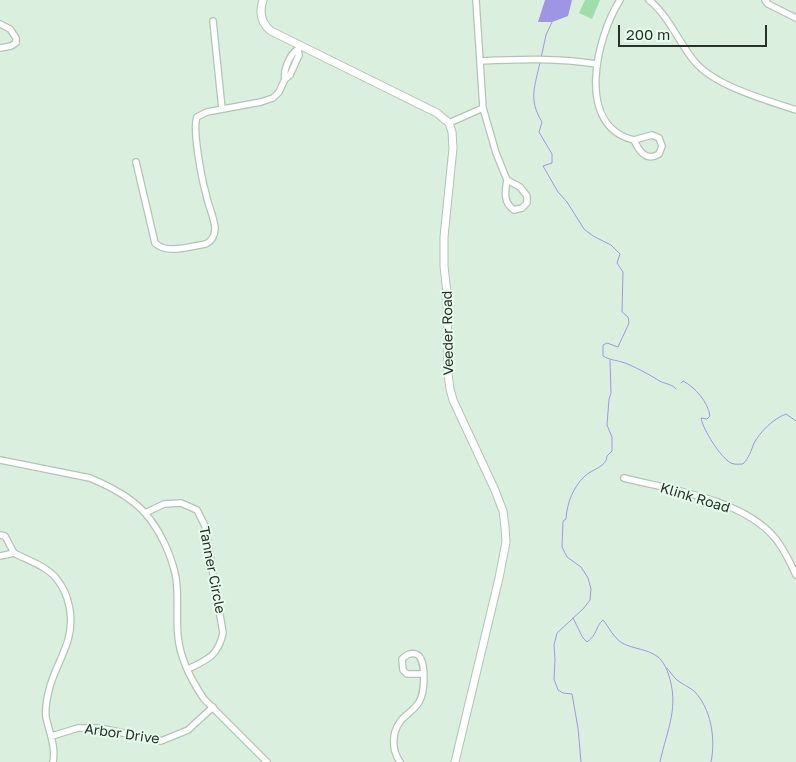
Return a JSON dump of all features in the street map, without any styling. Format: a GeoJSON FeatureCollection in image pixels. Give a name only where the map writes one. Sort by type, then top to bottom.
{"type":"FeatureCollection","features":[{"type":"Feature","properties":{"kind":"street"},"geometry":{"type":"LineString","coordinates":[[263,0],[261,6],[262,17],[265,26],[271,31],[299,47],[437,113],[449,123],[483,108]]}},
{"type":"Feature","properties":{"kind":"street"},"geometry":{"type":"LineString","coordinates":[[476,0],[483,108],[496,153],[507,180],[505,198],[508,205],[514,210],[522,208],[527,203],[527,196],[520,187],[507,180]]}},
{"type":"Feature","properties":{"kind":"street"},"geometry":{"type":"LineString","coordinates":[[620,0],[607,26],[597,64],[596,91],[602,114],[612,128],[621,135],[634,140],[655,136],[661,142],[660,152],[653,157],[644,155],[634,140]]}},
{"type":"Feature","properties":{"kind":"street"},"geometry":{"type":"LineString","coordinates":[[649,0],[672,25],[694,61],[708,74],[731,86],[796,110]]}},
{"type":"Feature","properties":{"kind":"street"},"geometry":{"type":"LineString","coordinates":[[765,0],[768,4],[796,18]]}},
{"type":"Feature","properties":{"kind":"street"},"geometry":{"type":"LineString","coordinates":[[213,21],[222,109]]}},
{"type":"Feature","properties":{"kind":"street"},"geometry":{"type":"LineString","coordinates":[[0,24],[10,29],[16,38],[16,43],[0,48]]}},
{"type":"Feature","properties":{"kind":"street"},"geometry":{"type":"LineString","coordinates":[[136,162],[154,243],[162,248],[170,249],[210,242],[215,229],[205,192],[195,121],[202,114],[273,98],[279,92],[285,79],[290,75],[299,55],[299,47]]}},
{"type":"Feature","properties":{"kind":"street"},"geometry":{"type":"LineString","coordinates":[[481,61],[536,59],[570,60],[597,64]]}},
{"type":"Feature","properties":{"kind":"street","name":"Veeder Road"},"geometry":{"type":"LineString","coordinates":[[449,123],[452,132],[453,148],[445,211],[444,255],[447,292],[449,382],[453,400],[490,479],[503,512],[506,542],[455,762]]}},
{"type":"Feature","properties":{"kind":"street"},"geometry":{"type":"LineString","coordinates":[[0,460],[90,478],[129,499],[145,513],[172,559],[176,580],[179,647],[196,687],[213,708],[267,762]]}},
{"type":"Feature","properties":{"kind":"street","name":"Klink Road"},"geometry":{"type":"LineString","coordinates":[[624,478],[690,494],[726,506],[759,523],[775,538],[787,555],[796,575]]}},
{"type":"Feature","properties":{"kind":"street","name":"Tanner Circle"},"geometry":{"type":"LineString","coordinates":[[145,513],[164,504],[181,503],[197,510],[205,526],[223,633],[218,650],[209,659],[188,669]]}},
{"type":"Feature","properties":{"kind":"street"},"geometry":{"type":"LineString","coordinates":[[0,535],[6,536],[14,553]]}},
{"type":"Feature","properties":{"kind":"street"},"geometry":{"type":"LineString","coordinates":[[0,556],[14,553],[40,566],[56,578],[66,594],[72,617],[68,639],[49,689],[46,715],[52,736],[53,762]]}},
{"type":"Feature","properties":{"kind":"street"},"geometry":{"type":"LineString","coordinates":[[400,762],[396,756],[395,733],[404,716],[420,702],[424,687],[423,662],[419,656],[414,653],[407,654],[402,659],[403,670],[407,674],[423,674]]}},
{"type":"Feature","properties":{"kind":"street","name":"Arbor Drive"},"geometry":{"type":"LineString","coordinates":[[52,736],[78,728],[100,728],[161,741],[188,730],[213,708]]}},
{"type":"Feature","properties":{"kind":"green space"},"geometry":{"type":"Polygon","coordinates":[[[585,0],[600,0],[592,19],[579,13],[585,0]]]}},
{"type":"Feature","properties":{"kind":"shaded area"},"geometry":{"type":"Polygon","coordinates":[[[545,0],[572,0],[568,16],[552,22],[538,22],[545,0]]]}},
{"type":"Feature","properties":{"kind":"waterway"},"geometry":{"type":"LineString","coordinates":[[541,58],[546,35],[552,22]]}},
{"type":"Feature","properties":{"kind":"waterway"},"geometry":{"type":"LineString","coordinates":[[540,62],[534,100],[542,122],[539,132],[552,154],[552,163],[543,166],[558,192],[567,202],[584,229],[611,245],[620,254],[617,263],[623,272],[622,312],[628,317],[629,323],[618,347],[607,343],[603,345],[603,356],[630,365],[676,389]]}},
{"type":"Feature","properties":{"kind":"waterway"},"geometry":{"type":"LineString","coordinates":[[581,762],[572,694],[563,693],[558,690],[554,679],[554,645],[557,633],[590,600],[591,589],[588,578],[581,567],[567,557],[562,547],[563,521],[566,519],[569,501],[577,485],[588,474],[605,463],[607,456],[612,451],[612,437],[607,425],[611,393],[610,360]]}},
{"type":"Feature","properties":{"kind":"waterway"},"geometry":{"type":"LineString","coordinates":[[681,383],[683,381],[692,387],[704,400],[710,416],[707,419],[701,418],[702,423],[718,450],[733,464],[743,464],[760,434],[776,419],[786,414],[796,421]]}},
{"type":"Feature","properties":{"kind":"waterway"},"geometry":{"type":"LineString","coordinates":[[573,618],[587,642],[603,620],[619,641],[654,654],[664,664],[671,685],[673,707],[660,762]]}},
{"type":"Feature","properties":{"kind":"waterway"},"geometry":{"type":"LineString","coordinates":[[667,668],[677,680],[694,691],[705,706],[711,724],[713,744],[711,762]]}}]}
